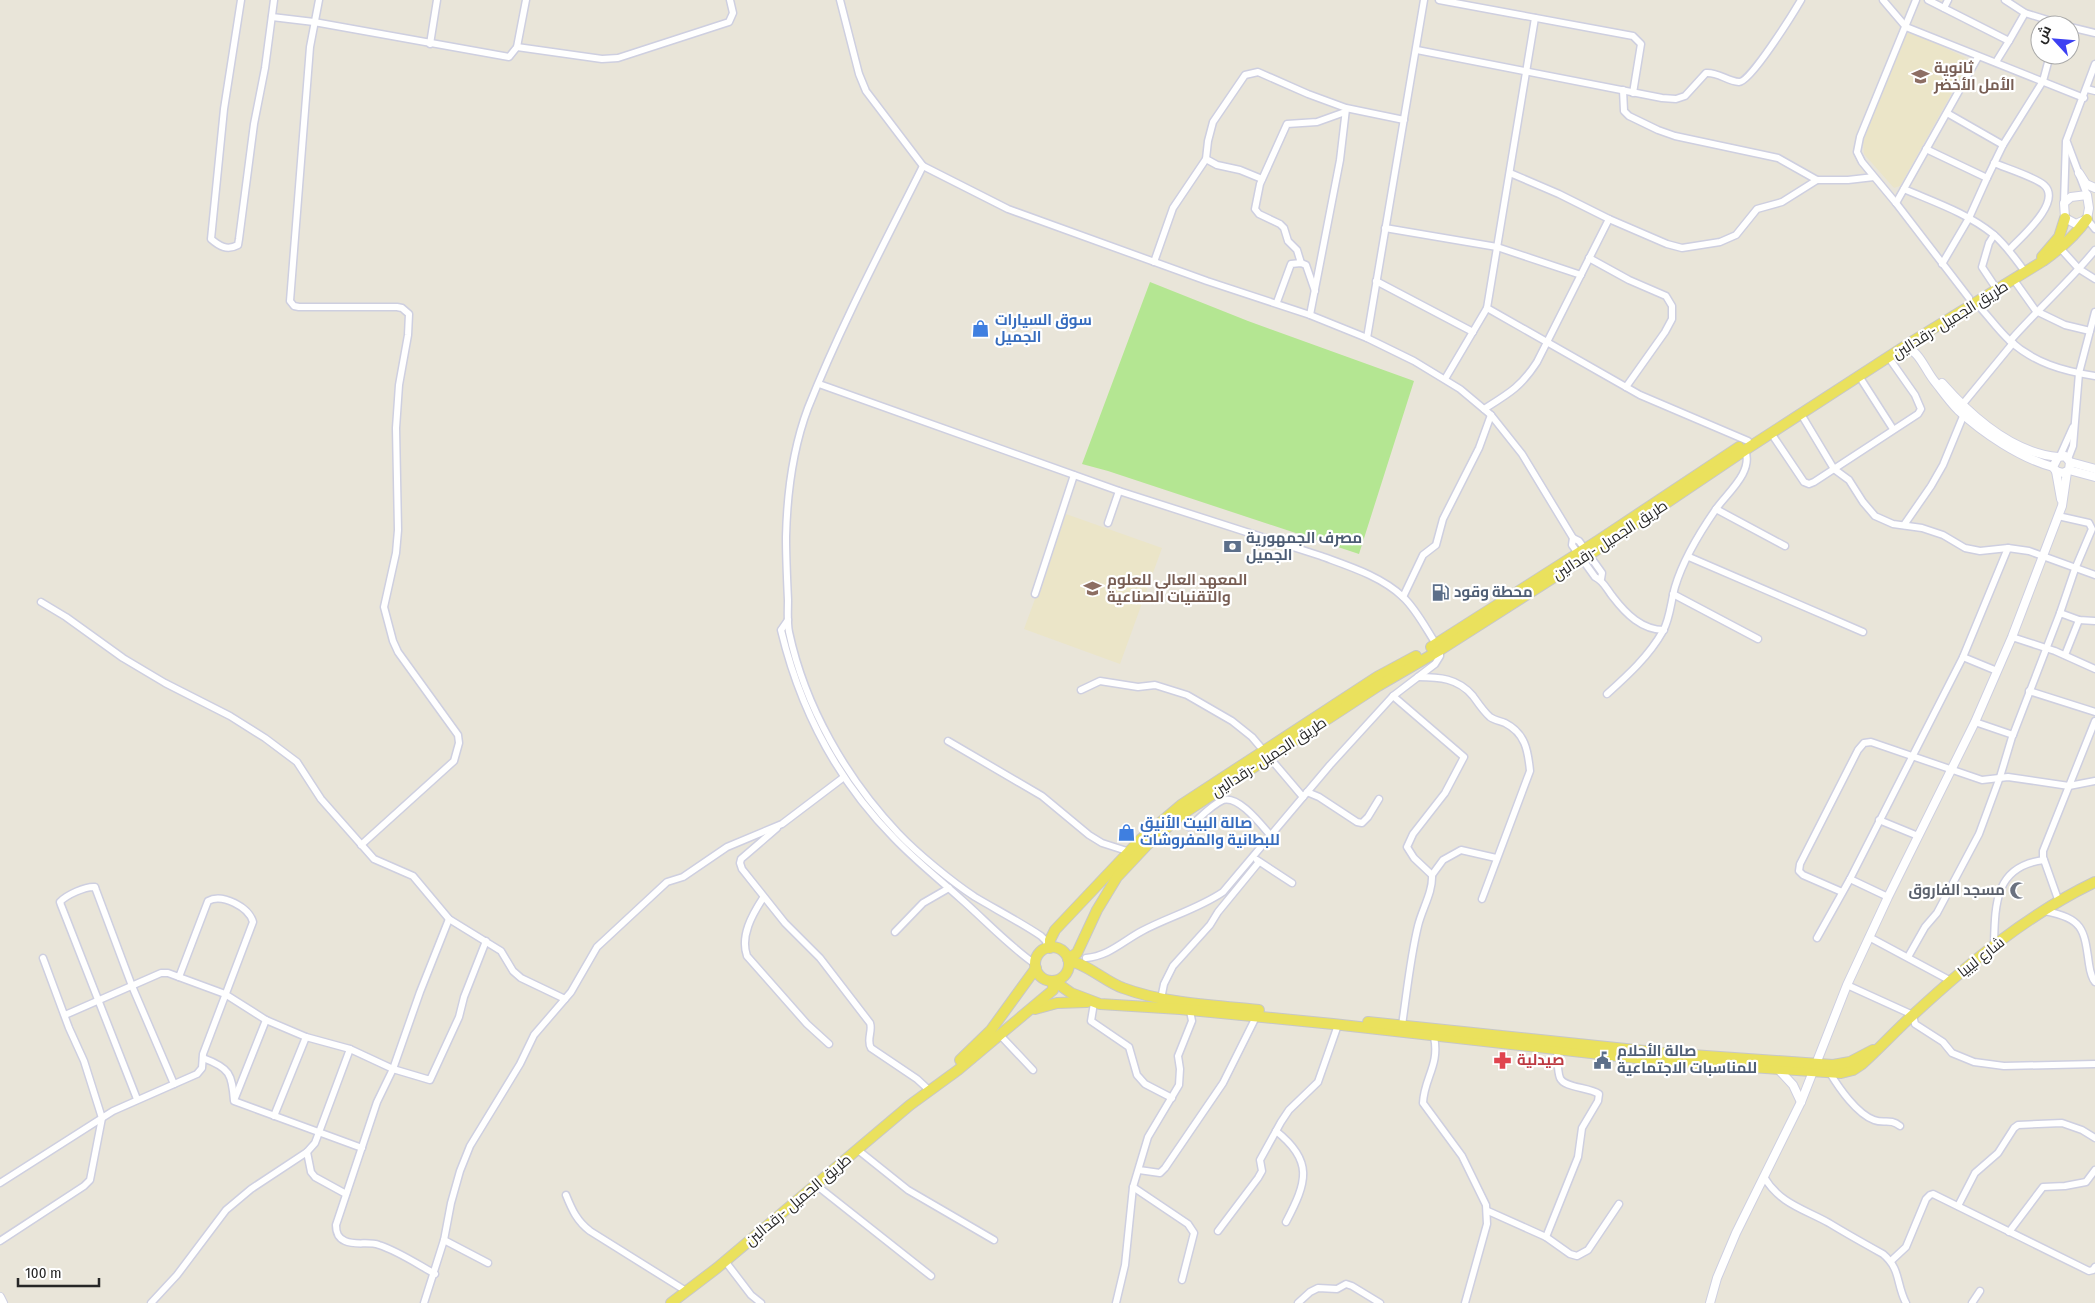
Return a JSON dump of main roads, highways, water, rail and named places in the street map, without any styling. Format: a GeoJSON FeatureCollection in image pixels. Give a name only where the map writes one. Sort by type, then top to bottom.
{"type":"FeatureCollection","features":[{"type":"Feature","properties":{"kind":"main road","name":"طريق الجميل -رقدالين"},"geometry":{"type":"LineString","coordinates":[[1972,300],[2014,280],[2060,249],[2078,232],[2090,214]]}},
{"type":"Feature","properties":{"kind":"main road","name":"طريق الجميل -رقدالين"},"geometry":{"type":"LineString","coordinates":[[1068,960],[1077,953],[1105,895],[1117,877],[1148,844],[1184,813],[1265,754],[1377,677],[1438,647],[1994,285],[2040,259],[2061,232],[2066,218]]}},
{"type":"Feature","properties":{"kind":"main road","name":"طريق الجميل -رقدالين"},"geometry":{"type":"LineString","coordinates":[[1747,445],[1771,433],[1889,358],[1908,342]]}},
{"type":"Feature","properties":{"kind":"main road","name":"طريق الجميل -رقدالين"},"geometry":{"type":"LineString","coordinates":[[1049,948],[1053,933],[1130,852],[1181,806],[1265,754]]}},
{"type":"Feature","properties":{"kind":"main road","name":"شارع ليبيا"},"geometry":{"type":"LineString","coordinates":[[1814,1068],[1830,1073],[1853,1070],[1862,1064],[1950,981],[1994,945],[2074,892],[2095,882]]}},
{"type":"Feature","properties":{"kind":"main road"},"geometry":{"type":"LineString","coordinates":[[1087,933],[1086,958],[1097,975]]}},
{"type":"Feature","properties":{"kind":"main road"},"geometry":{"type":"LineString","coordinates":[[927,1091],[991,1030],[1036,966],[1039,954],[1049,948],[1061,950],[1068,960],[1079,963],[1122,988],[1183,1007],[1256,1017],[1662,1061],[1779,1070],[1842,1064],[1879,1048]]}},
{"type":"Feature","properties":{"kind":"main road"},"geometry":{"type":"LineString","coordinates":[[1054,981],[1065,974],[1068,960]]}},
{"type":"Feature","properties":{"kind":"main road"},"geometry":{"type":"LineString","coordinates":[[1036,966],[1044,979],[1054,981],[1071,992],[1097,1004]]}},
{"type":"Feature","properties":{"kind":"main road"},"geometry":{"type":"LineString","coordinates":[[927,1091],[1032,1010],[1051,993],[1054,981]]}},
{"type":"Feature","properties":{"kind":"main road"},"geometry":{"type":"LineString","coordinates":[[1032,1010],[1057,1003],[1183,1007],[1402,1025],[1814,1068]]}},
{"type":"Feature","properties":{"kind":"main road","name":"طريق الجميل -رقدالين"},"geometry":{"type":"LineString","coordinates":[[670,1303],[724,1261],[927,1091]]}},
{"type":"Feature","properties":{"kind":"place","name":"ثانوية الأمل الأخضر"},"geometry":{"type":"Point","coordinates":[1920,77]}},
{"type":"Feature","properties":{"kind":"place","name":"سوق السيارات الجميل"},"geometry":{"type":"Point","coordinates":[981,329]}},
{"type":"Feature","properties":{"kind":"place","name":"مصرف الجمهورية الجميل"},"geometry":{"type":"Point","coordinates":[1232,547]}},
{"type":"Feature","properties":{"kind":"place","name":"المعهد العالي للعلوم والتقنيات الصناعية"},"geometry":{"type":"Point","coordinates":[1093,589]}},
{"type":"Feature","properties":{"kind":"place","name":"محطة وقود"},"geometry":{"type":"Point","coordinates":[1440,592]}},
{"type":"Feature","properties":{"kind":"place","name":"صالة البيت الأنيق للبطانية والمفروشات"},"geometry":{"type":"Point","coordinates":[1126,832]}},
{"type":"Feature","properties":{"kind":"place","name":"مسجد الفاروق"},"geometry":{"type":"Point","coordinates":[2019,890]}},
{"type":"Feature","properties":{"kind":"place","name":"صيدلية"},"geometry":{"type":"Point","coordinates":[1503,1060]}},
{"type":"Feature","properties":{"kind":"place","name":"صالة الأحلام للمناسبات الاجتماعية"},"geometry":{"type":"Point","coordinates":[1603,1060]}}]}
